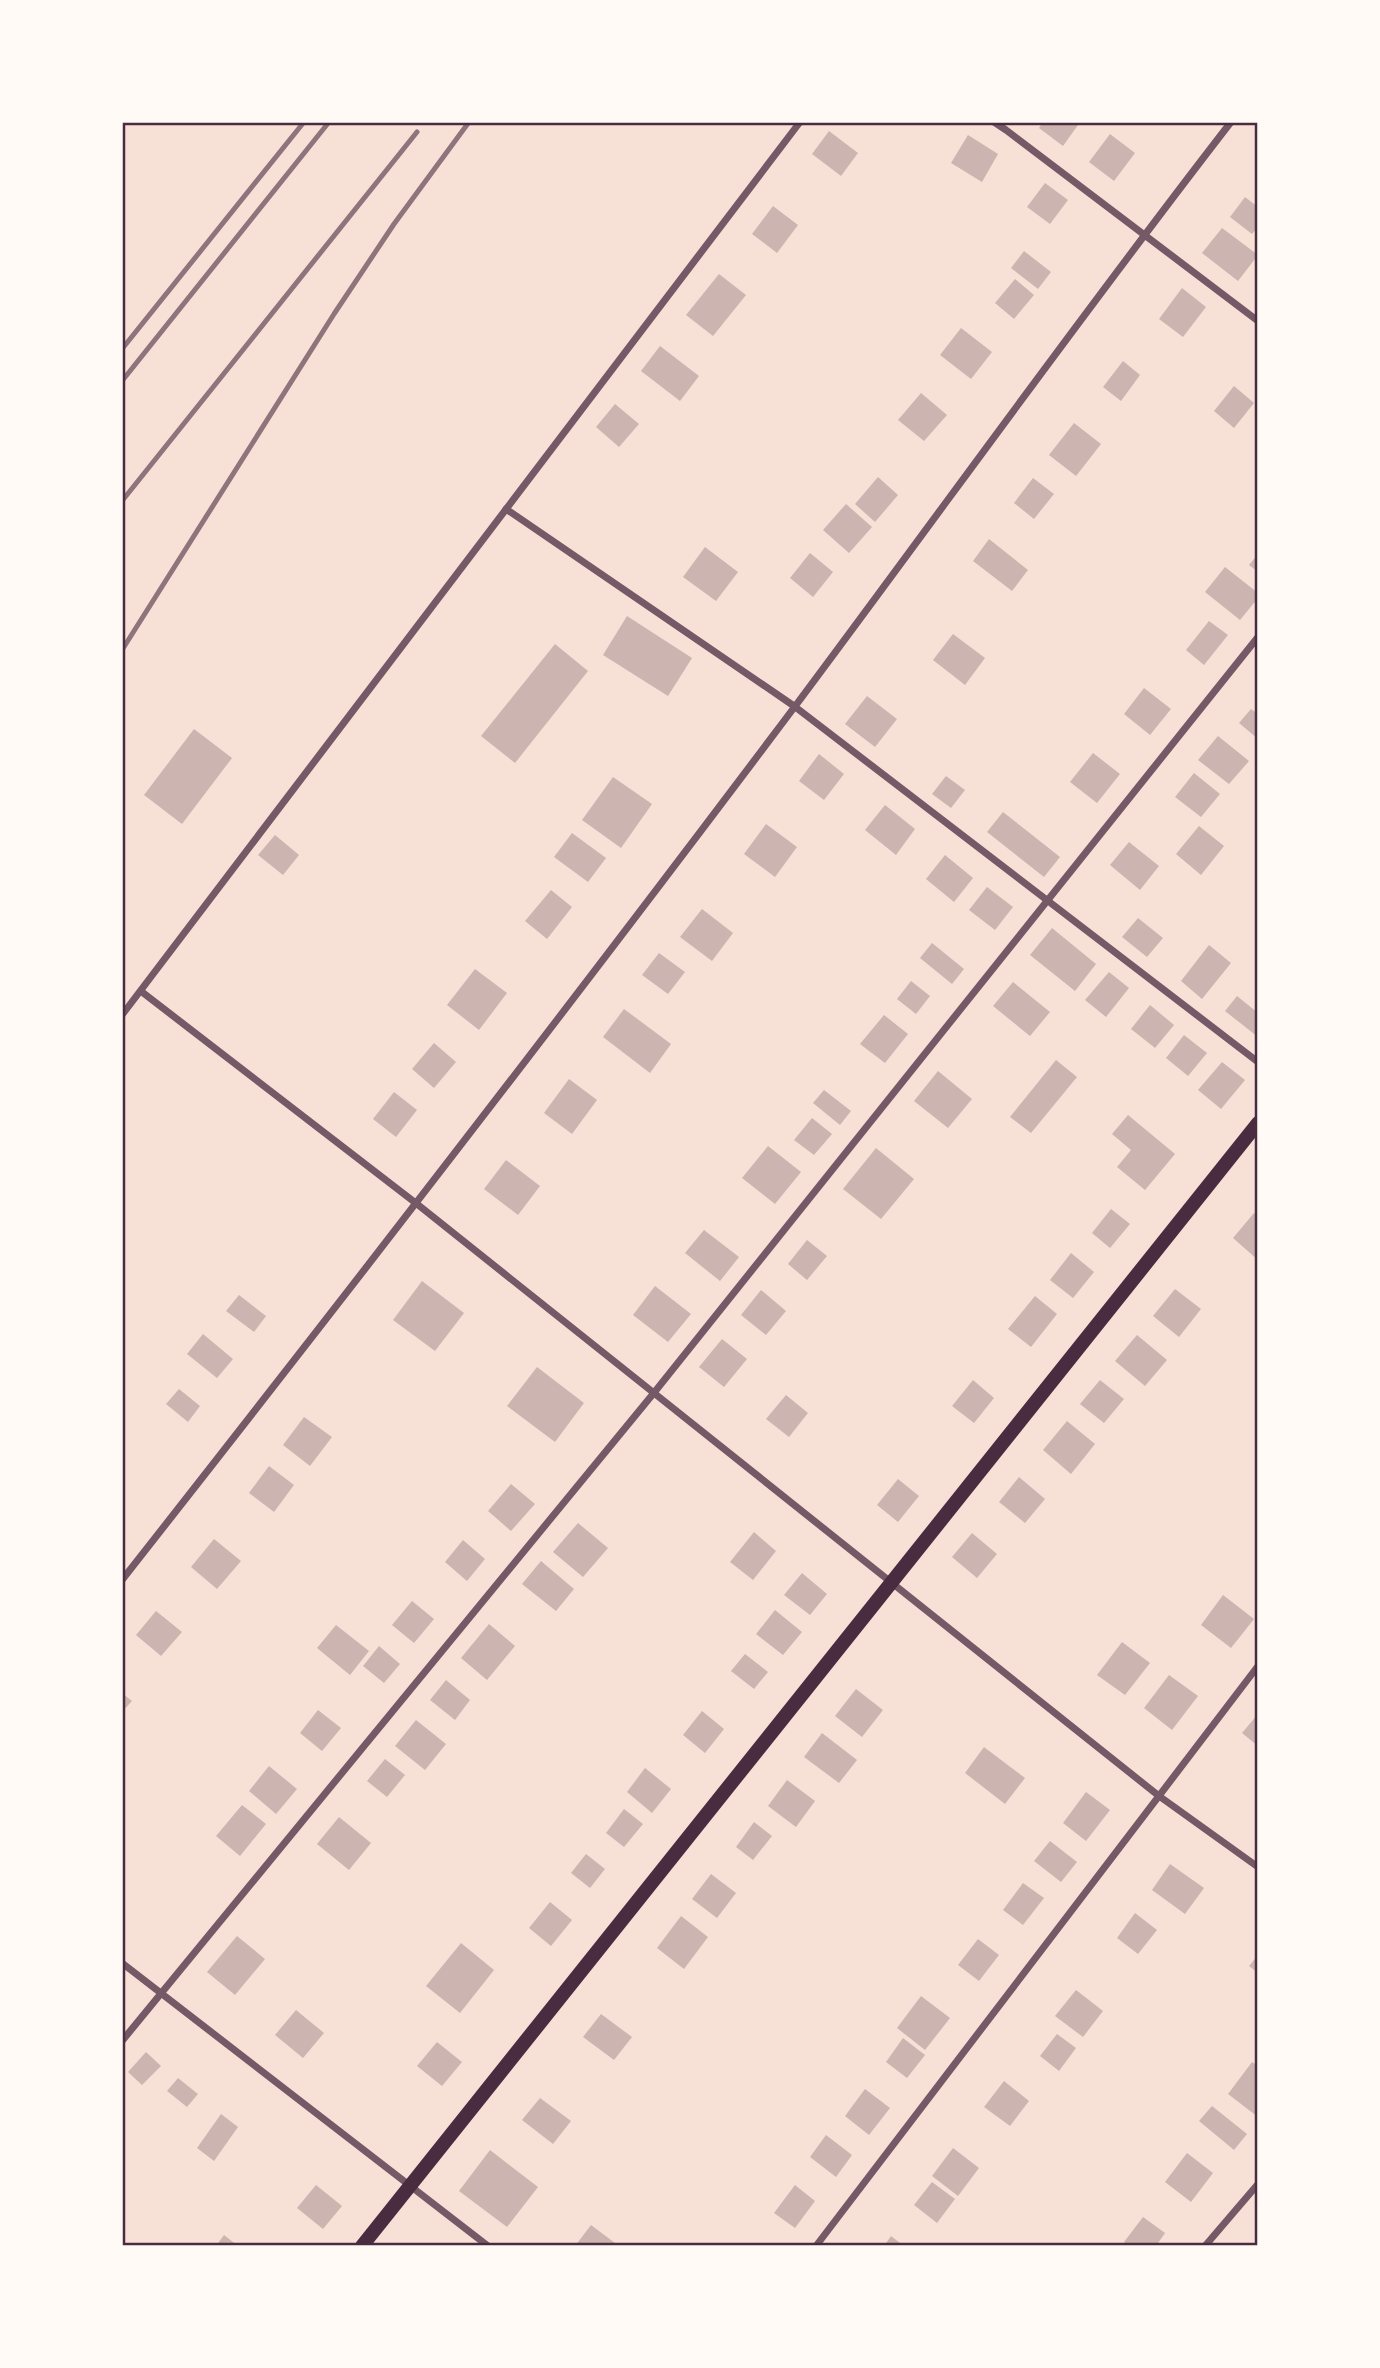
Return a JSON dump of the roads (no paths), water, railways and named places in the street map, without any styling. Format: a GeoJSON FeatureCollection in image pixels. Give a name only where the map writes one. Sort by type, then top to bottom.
{"type":"FeatureCollection","features":[{"type":"Feature","properties":{"kind":"main road"},"geometry":{"type":"LineString","coordinates":[[362,2245],[1258,1123]]}},
{"type":"Feature","properties":{"kind":"street"},"geometry":{"type":"LineString","coordinates":[[122,1016],[800,122]]}},
{"type":"Feature","properties":{"kind":"street"},"geometry":{"type":"LineString","coordinates":[[994,122],[1258,321]]}},
{"type":"Feature","properties":{"kind":"street"},"geometry":{"type":"LineString","coordinates":[[122,1580],[417,1204],[794,706],[1144,234],[1231,122]]}},
{"type":"Feature","properties":{"kind":"street"},"geometry":{"type":"LineString","coordinates":[[506,509],[794,706],[1258,1062]]}},
{"type":"Feature","properties":{"kind":"street"},"geometry":{"type":"LineString","coordinates":[[122,2041],[653,1394],[1258,637]]}},
{"type":"Feature","properties":{"kind":"street"},"geometry":{"type":"LineString","coordinates":[[142,992],[417,1204],[1159,1796],[1258,1867]]}},
{"type":"Feature","properties":{"kind":"street"},"geometry":{"type":"LineString","coordinates":[[816,2245],[1258,1666]]}},
{"type":"Feature","properties":{"kind":"street"},"geometry":{"type":"LineString","coordinates":[[122,1963],[160,1995],[488,2245]]}},
{"type":"Feature","properties":{"kind":"street"},"geometry":{"type":"LineString","coordinates":[[1205,2245],[1258,2184]]}},
{"type":"Feature","properties":{"kind":"railway"},"geometry":{"type":"LineString","coordinates":[[122,349],[304,122]]}},
{"type":"Feature","properties":{"kind":"railway"},"geometry":{"type":"LineString","coordinates":[[122,381],[329,122]]}},
{"type":"Feature","properties":{"kind":"railway"},"geometry":{"type":"LineString","coordinates":[[122,650],[334,314],[394,224],[469,122]]}},
{"type":"Feature","properties":{"kind":"railway"},"geometry":{"type":"LineString","coordinates":[[122,501],[417,132]]}}]}
